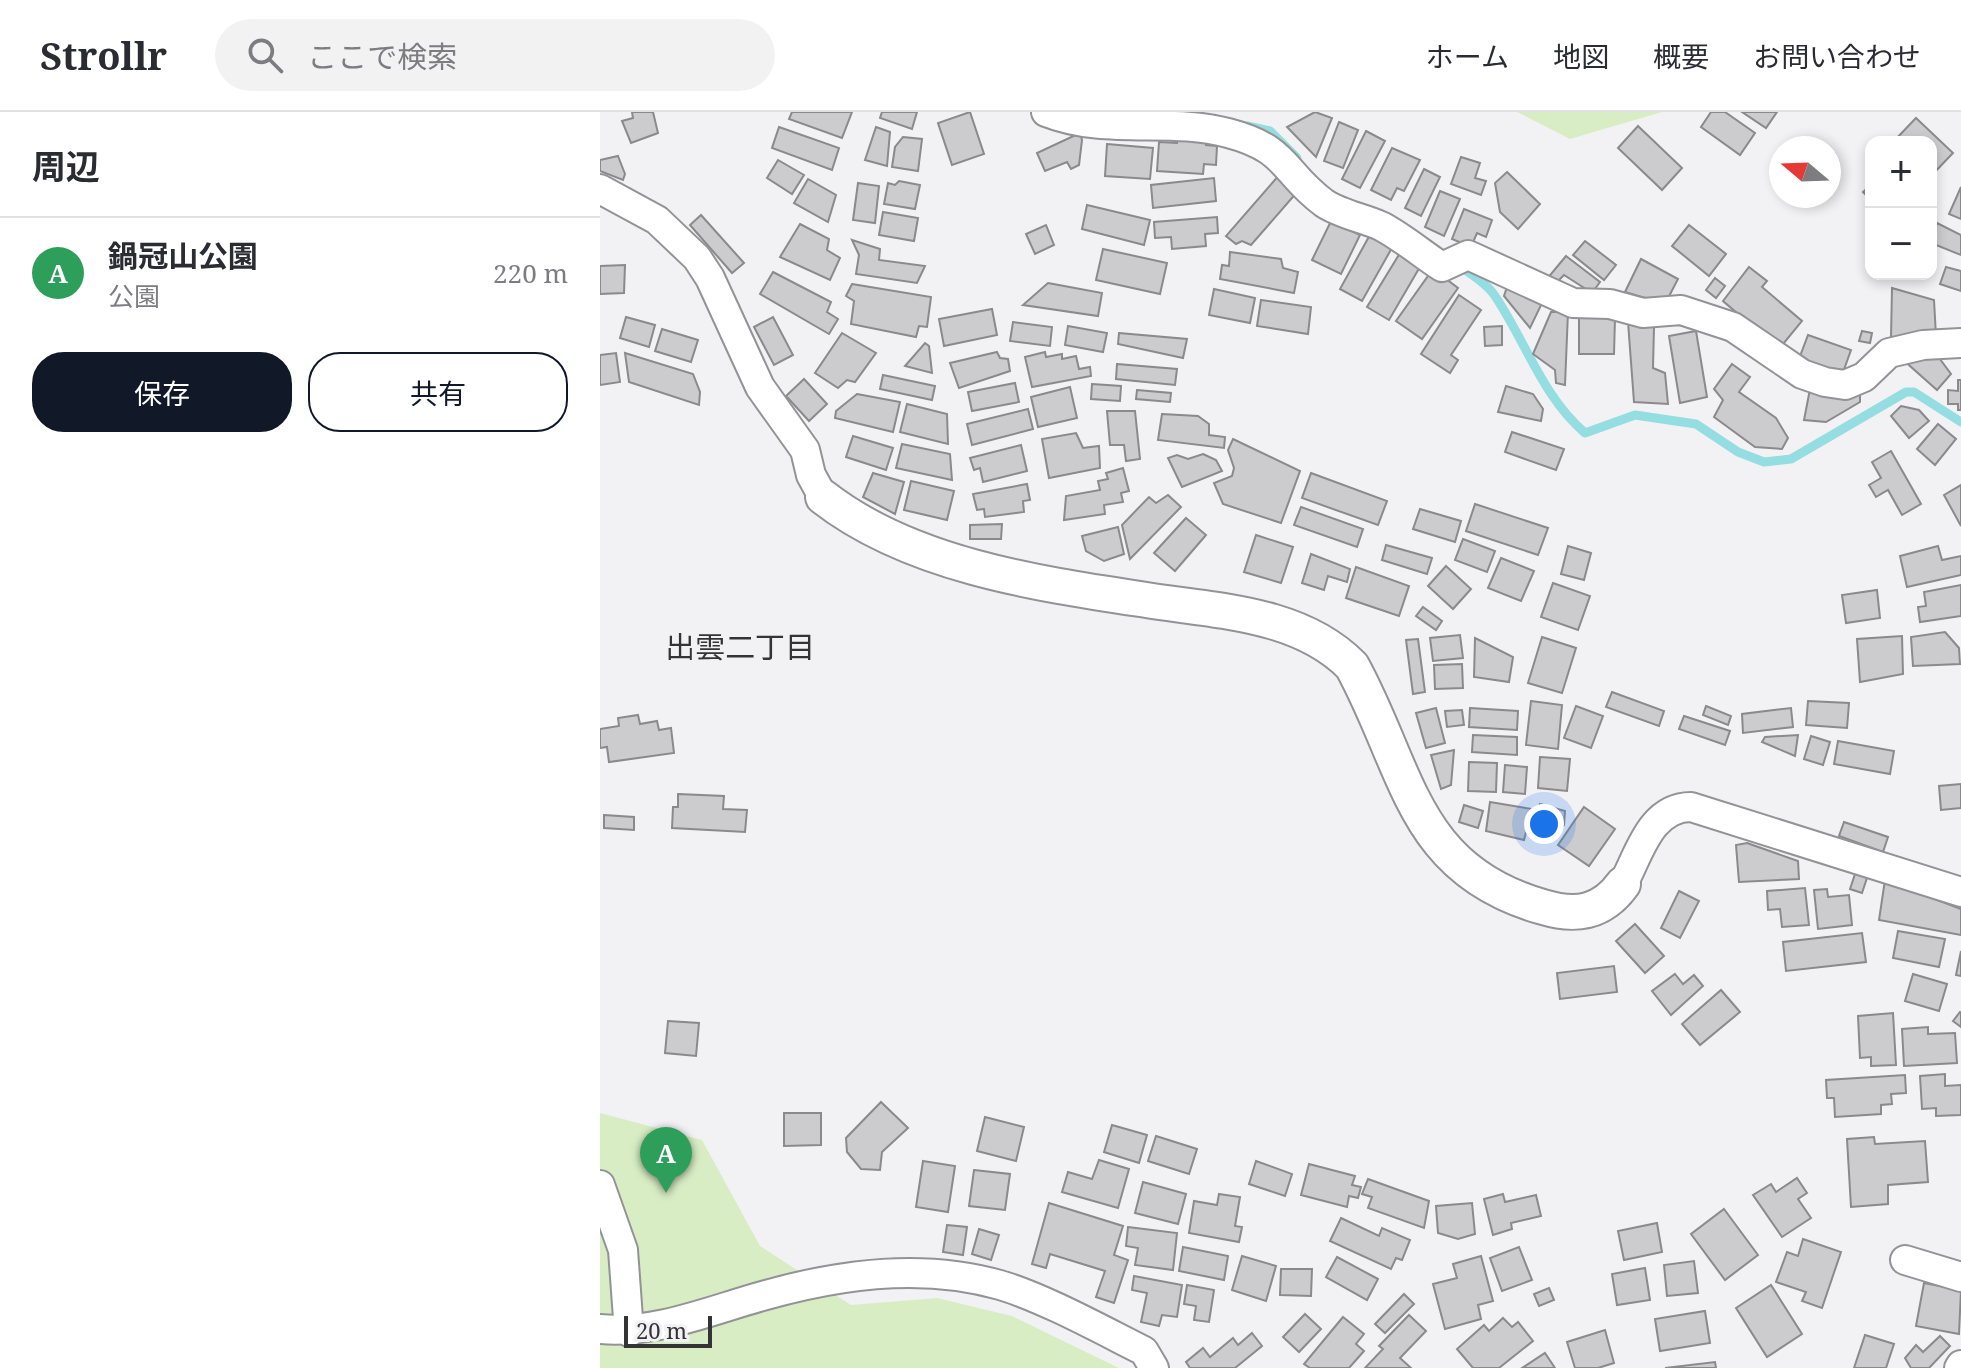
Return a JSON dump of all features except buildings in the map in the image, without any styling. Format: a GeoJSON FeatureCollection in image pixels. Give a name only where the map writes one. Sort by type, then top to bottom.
{"type":"FeatureCollection","features":[{"type":"Feature","properties":{"kind":"street"},"geometry":{"type":"LineString","coordinates":[[1046,112],[1077,124],[1225,132],[1265,145],[1280,155],[1306,188],[1328,205],[1383,227],[1442,267],[1457,259],[1573,303],[1610,304],[1643,313],[1681,310],[1733,327],[1802,374],[1825,382],[1845,385],[1864,377],[1889,353],[1923,345],[1961,343]]}},
{"type":"Feature","properties":{"kind":"street"},"geometry":{"type":"LineString","coordinates":[[600,189],[657,220],[697,258],[710,278],[760,387],[805,450],[811,475],[823,497],[888,538],[956,562],[1134,598],[1273,621],[1307,634],[1340,654],[1352,666],[1419,810],[1439,845],[1487,886],[1562,913],[1601,907],[1623,884],[1647,834],[1672,810],[1691,807],[1961,892]]}},
{"type":"Feature","properties":{"kind":"street"},"geometry":{"type":"LineString","coordinates":[[600,1185],[623,1250],[629,1332]]}},
{"type":"Feature","properties":{"kind":"street"},"geometry":{"type":"LineString","coordinates":[[1905,1260],[1961,1277]]}},
{"type":"Feature","properties":{"kind":"street"},"geometry":{"type":"LineString","coordinates":[[600,1329],[629,1332],[818,1280],[930,1272],[1001,1285],[1144,1351],[1154,1368]]}},
{"type":"Feature","properties":{"kind":"green space"},"geometry":{"type":"Polygon","coordinates":[[[1517,112],[1662,112],[1570,139],[1517,112]]]}},
{"type":"Feature","properties":{"kind":"green space"},"geometry":{"type":"Polygon","coordinates":[[[600,1113],[702,1140],[760,1246],[851,1305],[937,1298],[1012,1316],[1119,1368],[600,1368],[600,1113]]]}},
{"type":"Feature","properties":{"kind":"waterway"},"geometry":{"type":"LineString","coordinates":[[1247,126],[1270,131],[1297,158]]}},
{"type":"Feature","properties":{"kind":"waterway"},"geometry":{"type":"LineString","coordinates":[[1457,264],[1492,291],[1546,386],[1585,433],[1635,415],[1696,424],[1738,452],[1764,462],[1791,459],[1906,392],[1914,392],[1961,422]]}},
{"type":"Feature","properties":{"kind":"place","name":"鍋冠山公園"},"geometry":{"type":"Point","coordinates":[666,1193]}},
{"type":"Feature","properties":{"kind":"district","name":"出雲二丁目"},"geometry":{"type":"Point","coordinates":[740,648]}}]}
